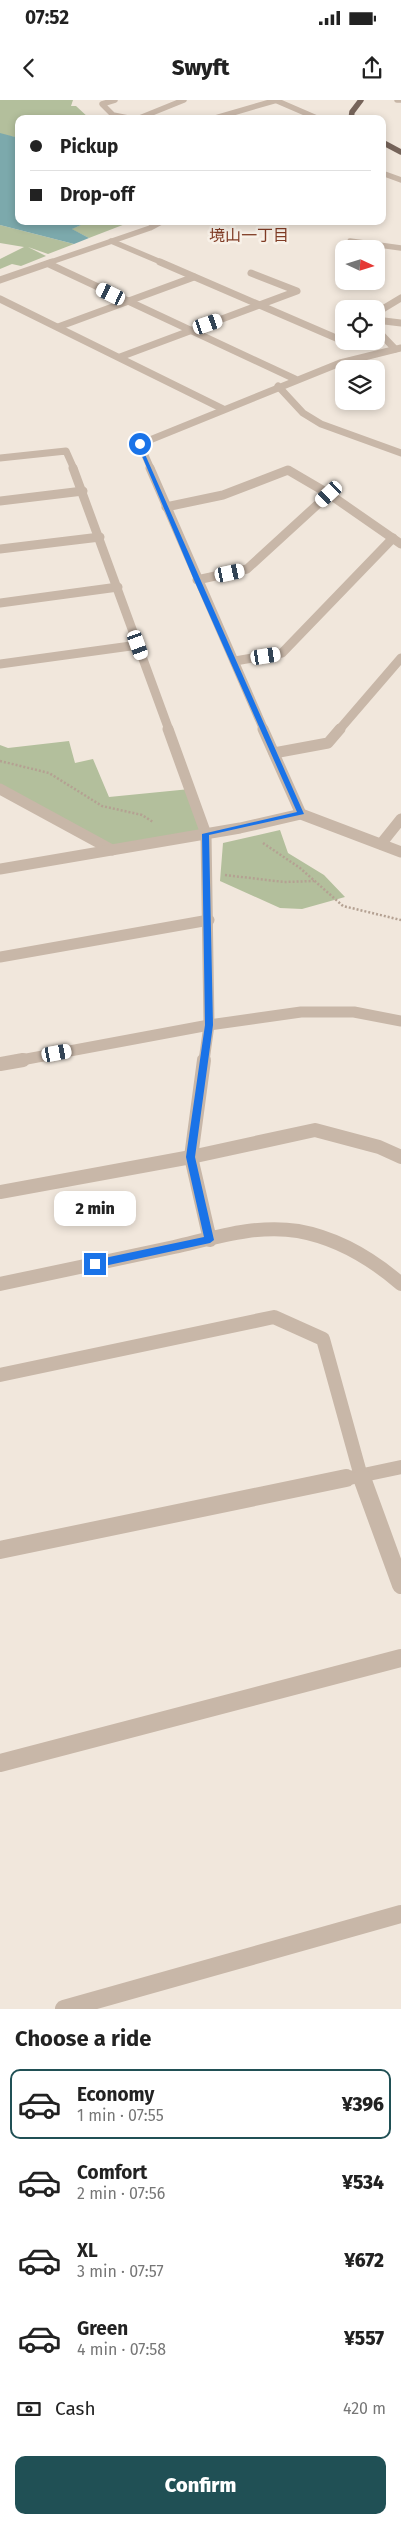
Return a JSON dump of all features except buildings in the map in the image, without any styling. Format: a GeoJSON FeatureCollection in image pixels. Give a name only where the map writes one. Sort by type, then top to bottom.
{"type":"FeatureCollection","features":[{"type":"Feature","properties":{"kind":"main road"},"geometry":{"type":"LineString","coordinates":[[352,115],[361,100]]}},
{"type":"Feature","properties":{"kind":"main road"},"geometry":{"type":"LineString","coordinates":[[386,144],[401,152]]}},
{"type":"Feature","properties":{"kind":"street"},"geometry":{"type":"LineString","coordinates":[[113,115],[102,104],[115,100]]}},
{"type":"Feature","properties":{"kind":"street"},"geometry":{"type":"LineString","coordinates":[[147,115],[184,100]]}},
{"type":"Feature","properties":{"kind":"street"},"geometry":{"type":"LineString","coordinates":[[225,115],[276,100],[310,115]]}},
{"type":"Feature","properties":{"kind":"street"},"geometry":{"type":"LineString","coordinates":[[386,174],[401,180]]}},
{"type":"Feature","properties":{"kind":"street"},"geometry":{"type":"LineString","coordinates":[[0,280],[156,225]]}},
{"type":"Feature","properties":{"kind":"street"},"geometry":{"type":"LineString","coordinates":[[111,241],[335,338]]}},
{"type":"Feature","properties":{"kind":"street"},"geometry":{"type":"LineString","coordinates":[[385,246],[401,248]]}},
{"type":"Feature","properties":{"kind":"street"},"geometry":{"type":"LineString","coordinates":[[49,264],[295,379]]}},
{"type":"Feature","properties":{"kind":"street"},"geometry":{"type":"LineString","coordinates":[[120,357],[297,291],[251,273]]}},
{"type":"Feature","properties":{"kind":"street"},"geometry":{"type":"LineString","coordinates":[[58,327],[194,277]]}},
{"type":"Feature","properties":{"kind":"street"},"geometry":{"type":"LineString","coordinates":[[385,308],[401,298]]}},
{"type":"Feature","properties":{"kind":"street"},"geometry":{"type":"LineString","coordinates":[[0,299],[223,409]]}},
{"type":"Feature","properties":{"kind":"street"},"geometry":{"type":"LineString","coordinates":[[385,321],[401,323]]}},
{"type":"Feature","properties":{"kind":"street"},"geometry":{"type":"LineString","coordinates":[[385,337],[398,349]]}},
{"type":"Feature","properties":{"kind":"street"},"geometry":{"type":"LineString","coordinates":[[301,814],[197,580],[140,444],[295,379],[357,358],[398,349]]}},
{"type":"Feature","properties":{"kind":"street"},"geometry":{"type":"LineString","coordinates":[[278,386],[303,413],[321,424],[401,453]]}},
{"type":"Feature","properties":{"kind":"street"},"geometry":{"type":"LineString","coordinates":[[0,458],[66,451],[100,537],[206,834],[209,920],[209,1025],[191,1157],[210,1240]]}},
{"type":"Feature","properties":{"kind":"street"},"geometry":{"type":"LineString","coordinates":[[166,506],[223,495],[288,470],[329,494],[401,544]]}},
{"type":"Feature","properties":{"kind":"street"},"geometry":{"type":"LineString","coordinates":[[0,501],[83,491]]}},
{"type":"Feature","properties":{"kind":"street"},"geometry":{"type":"LineString","coordinates":[[197,580],[247,569],[329,494]]}},
{"type":"Feature","properties":{"kind":"street"},"geometry":{"type":"LineString","coordinates":[[0,549],[100,537]]}},
{"type":"Feature","properties":{"kind":"street"},"geometry":{"type":"LineString","coordinates":[[234,661],[282,653],[393,538]]}},
{"type":"Feature","properties":{"kind":"street"},"geometry":{"type":"LineString","coordinates":[[0,603],[118,587]]}},
{"type":"Feature","properties":{"kind":"street"},"geometry":{"type":"LineString","coordinates":[[0,664],[138,645]]}},
{"type":"Feature","properties":{"kind":"street"},"geometry":{"type":"LineString","coordinates":[[274,753],[328,743],[401,658]]}},
{"type":"Feature","properties":{"kind":"street"},"geometry":{"type":"LineString","coordinates":[[0,789],[112,850]]}},
{"type":"Feature","properties":{"kind":"street"},"geometry":{"type":"LineString","coordinates":[[0,869],[240,828],[301,814],[401,852]]}},
{"type":"Feature","properties":{"kind":"street"},"geometry":{"type":"LineString","coordinates":[[381,844],[401,819]]}},
{"type":"Feature","properties":{"kind":"street"},"geometry":{"type":"LineString","coordinates":[[0,957],[209,920]]}},
{"type":"Feature","properties":{"kind":"street"},"geometry":{"type":"LineString","coordinates":[[0,1064],[209,1025],[301,1012],[354,1012],[401,1022]]}},
{"type":"Feature","properties":{"kind":"street"},"geometry":{"type":"LineString","coordinates":[[0,1192],[191,1157],[315,1130],[379,1147],[401,1157]]}},
{"type":"Feature","properties":{"kind":"street"},"geometry":{"type":"LineString","coordinates":[[0,1284],[259,1230],[297,1231],[342,1243],[380,1264],[401,1284]]}},
{"type":"Feature","properties":{"kind":"street"},"geometry":{"type":"LineString","coordinates":[[0,1374],[274,1317],[323,1338],[361,1476],[401,1585]]}},
{"type":"Feature","properties":{"kind":"street"},"geometry":{"type":"LineString","coordinates":[[0,1550],[361,1476],[401,1466]]}},
{"type":"Feature","properties":{"kind":"street"},"geometry":{"type":"LineString","coordinates":[[0,1763],[401,1658]]}},
{"type":"Feature","properties":{"kind":"street"},"geometry":{"type":"LineString","coordinates":[[64,2009],[401,1914]]}},
{"type":"Feature","properties":{"kind":"path"},"geometry":{"type":"LineString","coordinates":[[0,761],[49,773],[81,795],[102,806],[142,815],[179,838]]}},
{"type":"Feature","properties":{"kind":"path"},"geometry":{"type":"LineString","coordinates":[[240,828],[314,880],[343,906],[401,920]]}},
{"type":"Feature","properties":{"kind":"path"},"geometry":{"type":"LineString","coordinates":[[207,870],[233,877],[284,882],[314,880]]}},
{"type":"Feature","properties":{"kind":"green space"},"geometry":{"type":"Polygon","coordinates":[[[0,100],[73,100],[71,106],[76,106],[86,115],[15,115],[15,137],[0,134],[0,100]]]}},
{"type":"Feature","properties":{"kind":"green space"},"geometry":{"type":"Polygon","coordinates":[[[0,225],[74,244],[48,254],[28,247],[46,256],[21,266],[12,264],[0,269],[0,259],[24,247],[0,243],[0,225]]]}},
{"type":"Feature","properties":{"kind":"green space"},"geometry":{"type":"Polygon","coordinates":[[[80,225],[123,225],[89,238],[71,229],[80,225]]]}},
{"type":"Feature","properties":{"kind":"green space"},"geometry":{"type":"Polygon","coordinates":[[[69,741],[75,763],[93,759],[109,797],[190,789],[206,834],[112,850],[0,789],[0,745],[8,748],[69,741]]]}},
{"type":"Feature","properties":{"kind":"green space"},"geometry":{"type":"Polygon","coordinates":[[[280,830],[288,853],[324,875],[345,897],[302,909],[280,908],[220,881],[223,843],[280,830]]]}},
{"type":"Feature","properties":{"kind":"water"},"geometry":{"type":"Polygon","coordinates":[[[0,133],[15,137],[15,225],[81,225],[72,229],[89,238],[74,244],[0,225],[0,133]]]}},
{"type":"Feature","properties":{"kind":"district","name":"境山一丁目"},"geometry":{"type":"Point","coordinates":[249,235]}},
{"type":"Feature","properties":{"kind":"route"},"geometry":{"type":"LineString","coordinates":[[95,1264],[210,1240],[191,1157],[209,1025],[209,920],[206,834],[301,814],[139,447],[140,444]]}}]}
